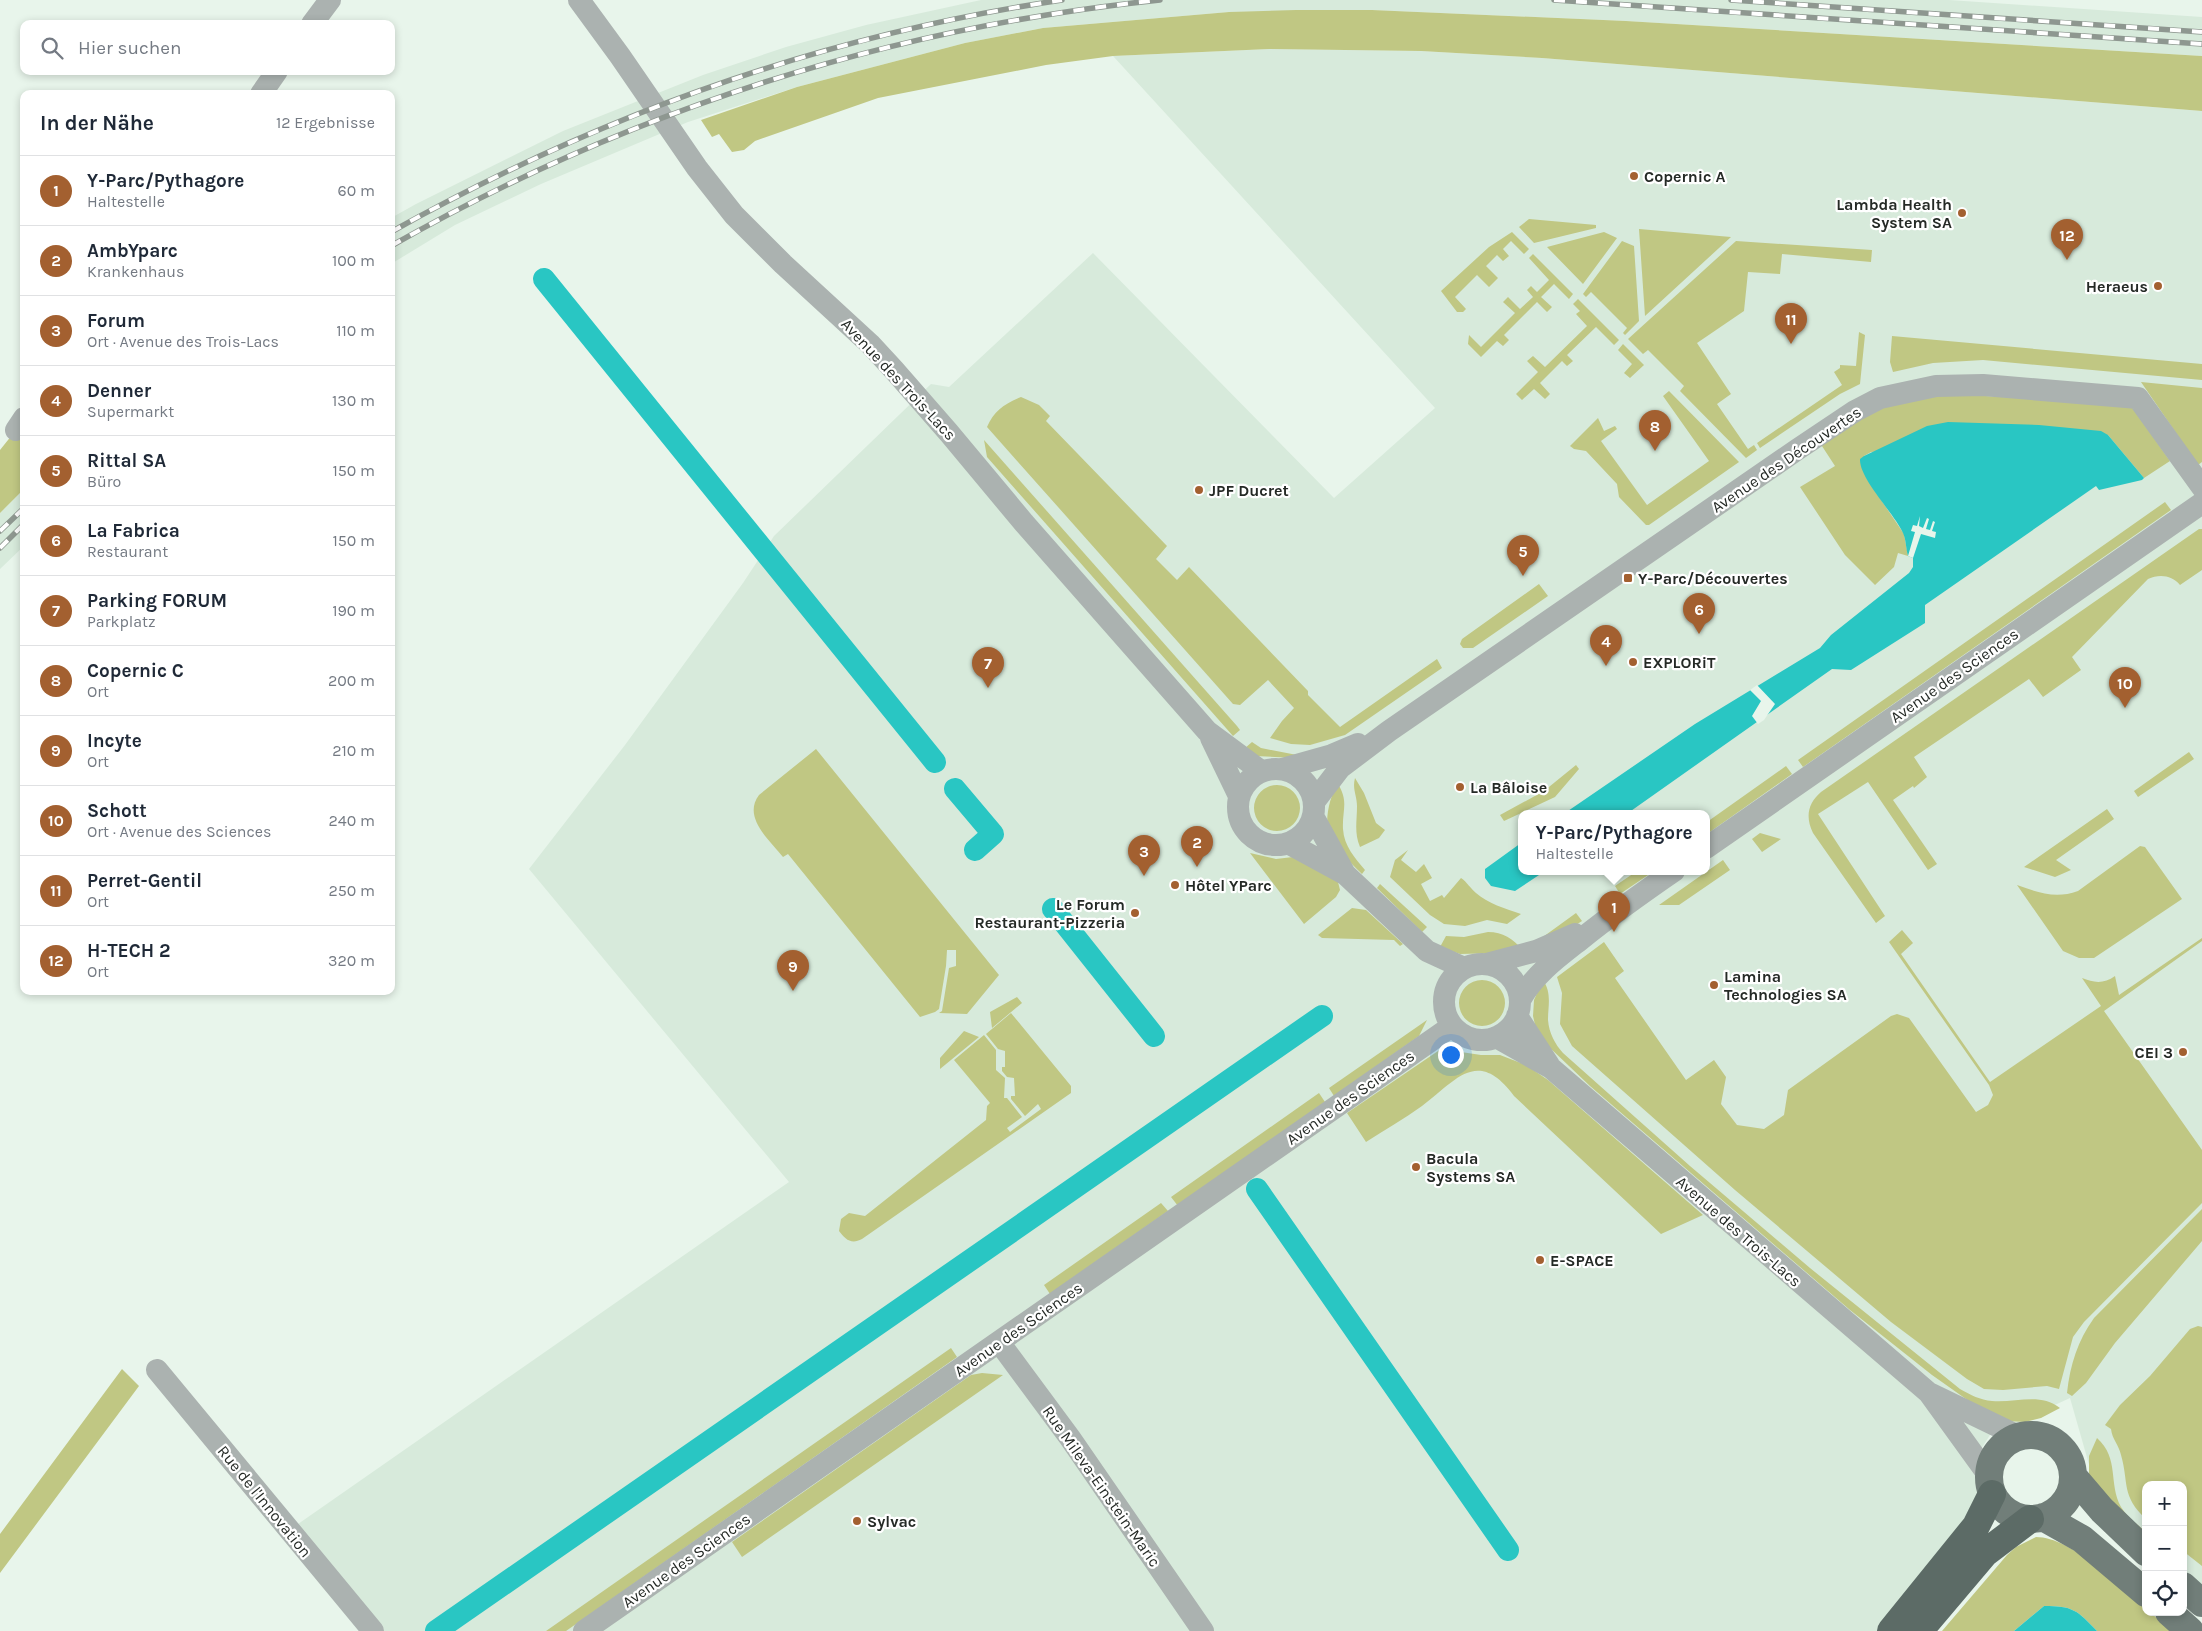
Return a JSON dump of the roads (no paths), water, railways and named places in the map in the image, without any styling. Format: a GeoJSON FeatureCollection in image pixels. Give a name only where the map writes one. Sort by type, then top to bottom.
{"type":"FeatureCollection","features":[{"type":"Feature","properties":{"kind":"highway"},"geometry":{"type":"LineString","coordinates":[[1891,1631],[1971,1532],[1991,1485]]}},
{"type":"Feature","properties":{"kind":"highway"},"geometry":{"type":"LineString","coordinates":[[1919,1631],[1985,1553],[2037,1518]]}},
{"type":"Feature","properties":{"kind":"main road","name":"Avenue des Trois-Lacs"},"geometry":{"type":"LineString","coordinates":[[2020,1437],[2040,1436],[2058,1445],[2066,1454],[2073,1476],[2102,1510],[2142,1548]]}},
{"type":"Feature","properties":{"kind":"main road"},"geometry":{"type":"LineString","coordinates":[[1991,1485],[1991,1465],[2002,1447],[2020,1437]]}},
{"type":"Feature","properties":{"kind":"main road"},"geometry":{"type":"LineString","coordinates":[[2037,1518],[2054,1513],[2065,1501],[2072,1486],[2073,1476]]}},
{"type":"Feature","properties":{"kind":"main road","name":"Avenue des Trois-Lacs"},"geometry":{"type":"LineString","coordinates":[[1991,1485],[2004,1509],[2011,1514],[2037,1518],[2082,1540],[2142,1590]]}},
{"type":"Feature","properties":{"kind":"main road"},"geometry":{"type":"LineString","coordinates":[[2187,1590],[2202,1603]]}},
{"type":"Feature","properties":{"kind":"main road"},"geometry":{"type":"LineString","coordinates":[[2173,1616],[2190,1631]]}},
{"type":"Feature","properties":{"kind":"street"},"geometry":{"type":"LineString","coordinates":[[315,20],[330,0]]}},
{"type":"Feature","properties":{"kind":"street","name":"Avenue des Trois-Lacs"},"geometry":{"type":"LineString","coordinates":[[579,0],[697,168],[734,215],[776,258],[870,344],[894,370],[1024,523],[1207,731],[1223,760],[1239,796]]}},
{"type":"Feature","properties":{"kind":"street"},"geometry":{"type":"LineString","coordinates":[[264,90],[274,75]]}},
{"type":"Feature","properties":{"kind":"street","name":"Avenue des Découvertes"},"geometry":{"type":"LineString","coordinates":[[1314,809],[1340,768],[1389,731],[1798,449],[1855,411],[1880,398],[1936,386],[1983,385],[2138,398],[2202,487]]}},
{"type":"Feature","properties":{"kind":"street","name":"Avenue des Sciences"},"geometry":{"type":"LineString","coordinates":[[1710,845],[2202,504]]}},
{"type":"Feature","properties":{"kind":"street","name":"Avenue des Trois-Lacs"},"geometry":{"type":"LineString","coordinates":[[1207,731],[1272,770]]}},
{"type":"Feature","properties":{"kind":"street","name":"Avenue des Découvertes"},"geometry":{"type":"LineString","coordinates":[[1272,770],[1332,755],[1389,731]]}},
{"type":"Feature","properties":{"kind":"street"},"geometry":{"type":"LineString","coordinates":[[1314,809],[1304,833],[1288,843],[1274,845],[1267,844],[1249,834],[1241,823],[1237,810],[1239,796],[1247,782],[1272,770],[1300,777],[1312,792],[1314,809],[1346,874]]}},
{"type":"Feature","properties":{"kind":"street"},"geometry":{"type":"LineString","coordinates":[[1288,843],[1346,874],[1427,951],[1464,968]]}},
{"type":"Feature","properties":{"kind":"street"},"geometry":{"type":"LineString","coordinates":[[1427,951],[1443,998],[1444,1008],[1452,1026],[1460,1034],[1472,1039],[1484,1040],[1496,1037],[1505,1032],[1519,1008],[1528,986],[1546,967],[1611,915],[1668,875]]}},
{"type":"Feature","properties":{"kind":"street"},"geometry":{"type":"LineString","coordinates":[[1487,964],[1536,951],[1611,915]]}},
{"type":"Feature","properties":{"kind":"street"},"geometry":{"type":"LineString","coordinates":[[1443,998],[1450,980],[1464,968],[1479,963],[1487,964],[1502,969],[1514,980],[1519,1008]]}},
{"type":"Feature","properties":{"kind":"street","name":"Avenue des Trois-Lacs"},"geometry":{"type":"LineString","coordinates":[[1519,1008],[1551,1068]]}},
{"type":"Feature","properties":{"kind":"street","name":"Avenue des Sciences"},"geometry":{"type":"LineString","coordinates":[[584,1631],[1452,1026]]}},
{"type":"Feature","properties":{"kind":"street","name":"Avenue des Trois-Lacs"},"geometry":{"type":"LineString","coordinates":[[1496,1037],[1551,1068],[1929,1394],[1991,1485]]}},
{"type":"Feature","properties":{"kind":"street","name":"Rue Mileva-Einstein-Maric"},"geometry":{"type":"LineString","coordinates":[[999,1342],[1070,1438],[1203,1631]]}},
{"type":"Feature","properties":{"kind":"street","name":"Rue de l'Innovation"},"geometry":{"type":"LineString","coordinates":[[157,1370],[373,1631]]}},
{"type":"Feature","properties":{"kind":"street","name":"Avenue des Trois-Lacs"},"geometry":{"type":"LineString","coordinates":[[1929,1394],[2020,1437]]}},
{"type":"Feature","properties":{"kind":"water"},"geometry":{"type":"Polygon","coordinates":[[[1948,422],[2039,425],[2101,431],[2108,435],[2144,478],[2099,490],[2096,486],[1925,605],[1925,623],[1851,670],[1832,669],[1632,810],[1569,810],[1695,724],[1820,648],[1831,635],[1909,573],[1913,567],[1913,558],[1908,556],[1903,533],[1865,476],[1860,459],[1927,426],[1948,422]]]}},
{"type":"Feature","properties":{"kind":"water"},"geometry":{"type":"Polygon","coordinates":[[[1518,845],[1518,875],[1539,875],[1515,891],[1491,886],[1485,878],[1485,869],[1518,845]]]}},
{"type":"Feature","properties":{"kind":"water"},"geometry":{"type":"Polygon","coordinates":[[[2044,1606],[2068,1608],[2079,1614],[2097,1631],[2014,1631],[2044,1606]]]}},
{"type":"Feature","properties":{"kind":"waterway"},"geometry":{"type":"LineString","coordinates":[[544,279],[935,762]]}},
{"type":"Feature","properties":{"kind":"waterway"},"geometry":{"type":"LineString","coordinates":[[955,789],[993,834],[975,850]]}},
{"type":"Feature","properties":{"kind":"waterway"},"geometry":{"type":"LineString","coordinates":[[1053,909],[1154,1036]]}},
{"type":"Feature","properties":{"kind":"waterway"},"geometry":{"type":"LineString","coordinates":[[436,1631],[1322,1016]]}},
{"type":"Feature","properties":{"kind":"waterway"},"geometry":{"type":"LineString","coordinates":[[1257,1189],[1508,1550]]}},
{"type":"Feature","properties":{"kind":"railway"},"geometry":{"type":"LineString","coordinates":[[395,230],[470,190],[550,151],[632,116],[716,85],[800,58],[886,35],[974,15],[1062,0]]}},
{"type":"Feature","properties":{"kind":"railway"},"geometry":{"type":"LineString","coordinates":[[395,244],[481,198],[573,155],[667,116],[762,83],[860,55],[958,31],[1059,13],[1160,0]]}},
{"type":"Feature","properties":{"kind":"railway"},"geometry":{"type":"LineString","coordinates":[[1554,0],[2202,44]]}},
{"type":"Feature","properties":{"kind":"railway"},"geometry":{"type":"LineString","coordinates":[[1731,0],[2202,32]]}},
{"type":"Feature","properties":{"kind":"railway"},"geometry":{"type":"LineString","coordinates":[[0,531],[20,512]]}},
{"type":"Feature","properties":{"kind":"railway"},"geometry":{"type":"LineString","coordinates":[[0,548],[20,528]]}},
{"type":"Feature","properties":{"kind":"place","name":"Copernic A"},"geometry":{"type":"Point","coordinates":[1634,176]}},
{"type":"Feature","properties":{"kind":"place","name":"Lambda Health System SA"},"geometry":{"type":"Point","coordinates":[1962,213]}},
{"type":"Feature","properties":{"kind":"place","name":"H-TECH 2"},"geometry":{"type":"Point","coordinates":[2067,260]}},
{"type":"Feature","properties":{"kind":"place","name":"Heraeus"},"geometry":{"type":"Point","coordinates":[2158,286]}},
{"type":"Feature","properties":{"kind":"place","name":"Perret-Gentil"},"geometry":{"type":"Point","coordinates":[1791,344]}},
{"type":"Feature","properties":{"kind":"place","name":"Copernic C"},"geometry":{"type":"Point","coordinates":[1655,451]}},
{"type":"Feature","properties":{"kind":"place","name":"JPF Ducret"},"geometry":{"type":"Point","coordinates":[1199,490]}},
{"type":"Feature","properties":{"kind":"place","name":"Rittal SA"},"geometry":{"type":"Point","coordinates":[1523,576]}},
{"type":"Feature","properties":{"kind":"place","name":"Y-Parc/Découvertes"},"geometry":{"type":"Point","coordinates":[1628,578]}},
{"type":"Feature","properties":{"kind":"place","name":"La Fabrica"},"geometry":{"type":"Point","coordinates":[1699,634]}},
{"type":"Feature","properties":{"kind":"place","name":"EXPLORiT"},"geometry":{"type":"Point","coordinates":[1633,662]}},
{"type":"Feature","properties":{"kind":"place","name":"Denner"},"geometry":{"type":"Point","coordinates":[1606,666]}},
{"type":"Feature","properties":{"kind":"place","name":"Parking FORUM"},"geometry":{"type":"Point","coordinates":[988,688]}},
{"type":"Feature","properties":{"kind":"place","name":"Schott"},"geometry":{"type":"Point","coordinates":[2125,708]}},
{"type":"Feature","properties":{"kind":"place","name":"La Bâloise"},"geometry":{"type":"Point","coordinates":[1460,787]}},
{"type":"Feature","properties":{"kind":"place","name":"AmbYparc"},"geometry":{"type":"Point","coordinates":[1197,867]}},
{"type":"Feature","properties":{"kind":"place","name":"Forum"},"geometry":{"type":"Point","coordinates":[1144,876]}},
{"type":"Feature","properties":{"kind":"place","name":"Hôtel YParc"},"geometry":{"type":"Point","coordinates":[1175,885]}},
{"type":"Feature","properties":{"kind":"place","name":"Le Forum Restaurant-Pizzeria"},"geometry":{"type":"Point","coordinates":[1135,913]}},
{"type":"Feature","properties":{"kind":"place","name":"Y-Parc/Pythagore"},"geometry":{"type":"Point","coordinates":[1614,932]}},
{"type":"Feature","properties":{"kind":"place","name":"Lamina Technologies SA"},"geometry":{"type":"Point","coordinates":[1714,985]}},
{"type":"Feature","properties":{"kind":"place","name":"Incyte"},"geometry":{"type":"Point","coordinates":[793,991]}},
{"type":"Feature","properties":{"kind":"place","name":"CEI 3"},"geometry":{"type":"Point","coordinates":[2183,1052]}},
{"type":"Feature","properties":{"kind":"place","name":"Bacula Systems SA"},"geometry":{"type":"Point","coordinates":[1416,1167]}},
{"type":"Feature","properties":{"kind":"place","name":"E-SPACE"},"geometry":{"type":"Point","coordinates":[1540,1260]}},
{"type":"Feature","properties":{"kind":"place","name":"Sylvac"},"geometry":{"type":"Point","coordinates":[857,1521]}}]}
